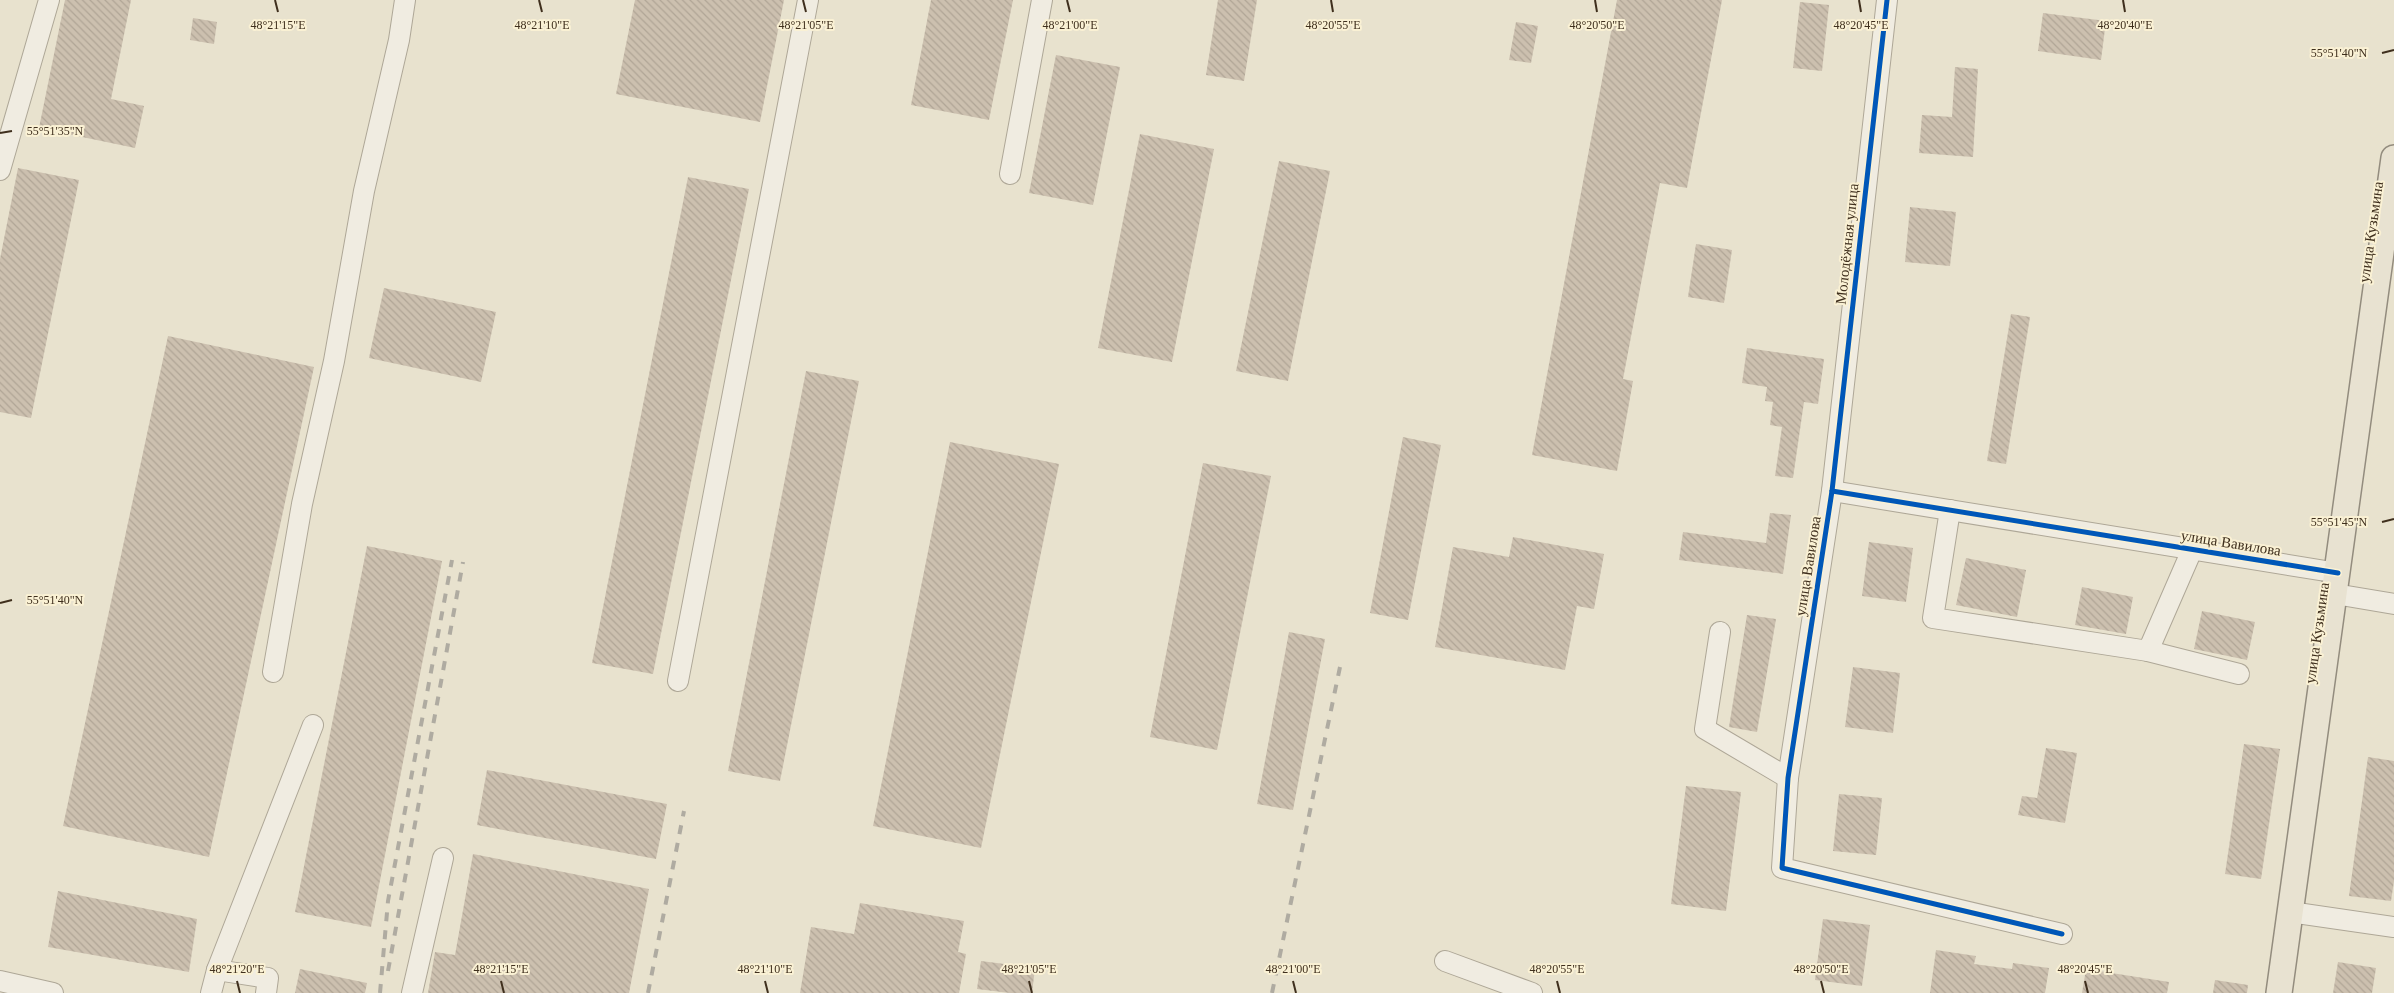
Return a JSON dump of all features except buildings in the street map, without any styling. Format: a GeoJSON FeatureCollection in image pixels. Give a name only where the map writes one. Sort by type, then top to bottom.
{"type":"FeatureCollection","features":[{"type":"Feature","properties":{"kind":"main road","name":"улица Кузьмина"},"geometry":{"type":"LineString","coordinates":[[2279,993],[2337,584],[2394,158]]}},
{"type":"Feature","properties":{"kind":"street"},"geometry":{"type":"LineString","coordinates":[[0,170],[49,0]]}},
{"type":"Feature","properties":{"kind":"street"},"geometry":{"type":"LineString","coordinates":[[273,672],[302,504],[334,361],[364,191],[399,40],[405,0]]}},
{"type":"Feature","properties":{"kind":"street"},"geometry":{"type":"LineString","coordinates":[[678,681],[808,0]]}},
{"type":"Feature","properties":{"kind":"street"},"geometry":{"type":"LineString","coordinates":[[1010,174],[1042,0]]}},
{"type":"Feature","properties":{"kind":"street","name":"Молодёжная улица"},"geometry":{"type":"LineString","coordinates":[[1832,491],[1887,0]]}},
{"type":"Feature","properties":{"kind":"street","name":"улица Вавилова"},"geometry":{"type":"LineString","coordinates":[[2062,934],[1782,868],[1788,778],[1832,491],[2192,550],[2337,584],[2394,604]]}},
{"type":"Feature","properties":{"kind":"street"},"geometry":{"type":"LineString","coordinates":[[1950,510],[1933,618],[2148,651],[2239,674]]}},
{"type":"Feature","properties":{"kind":"street"},"geometry":{"type":"LineString","coordinates":[[2148,651],[2192,550]]}},
{"type":"Feature","properties":{"kind":"street"},"geometry":{"type":"LineString","coordinates":[[1720,632],[1705,729],[1788,778]]}},
{"type":"Feature","properties":{"kind":"street"},"geometry":{"type":"LineString","coordinates":[[211,993],[216,970],[313,725]]}},
{"type":"Feature","properties":{"kind":"street"},"geometry":{"type":"LineString","coordinates":[[412,993],[443,858]]}},
{"type":"Feature","properties":{"kind":"street"},"geometry":{"type":"LineString","coordinates":[[2290,912],[2394,927]]}},
{"type":"Feature","properties":{"kind":"street"},"geometry":{"type":"LineString","coordinates":[[1445,961],[1532,993]]}},
{"type":"Feature","properties":{"kind":"street"},"geometry":{"type":"LineString","coordinates":[[216,970],[268,978],[266,993]]}},
{"type":"Feature","properties":{"kind":"street"},"geometry":{"type":"LineString","coordinates":[[0,981],[53,993]]}},
{"type":"Feature","properties":{"kind":"railway"},"geometry":{"type":"LineString","coordinates":[[380,993],[388,901],[452,560]]}},
{"type":"Feature","properties":{"kind":"railway"},"geometry":{"type":"LineString","coordinates":[[388,971],[463,562]]}},
{"type":"Feature","properties":{"kind":"railway"},"geometry":{"type":"LineString","coordinates":[[1272,993],[1340,667]]}},
{"type":"Feature","properties":{"kind":"railway"},"geometry":{"type":"LineString","coordinates":[[648,993],[684,811]]}},
{"type":"Feature","properties":{"kind":"cycle path"},"geometry":{"type":"LineString","coordinates":[[1887,0],[1832,491],[1788,778],[1782,868],[2062,934]]}},
{"type":"Feature","properties":{"kind":"cycle path"},"geometry":{"type":"LineString","coordinates":[[1832,491],[2338,573]]}}]}
